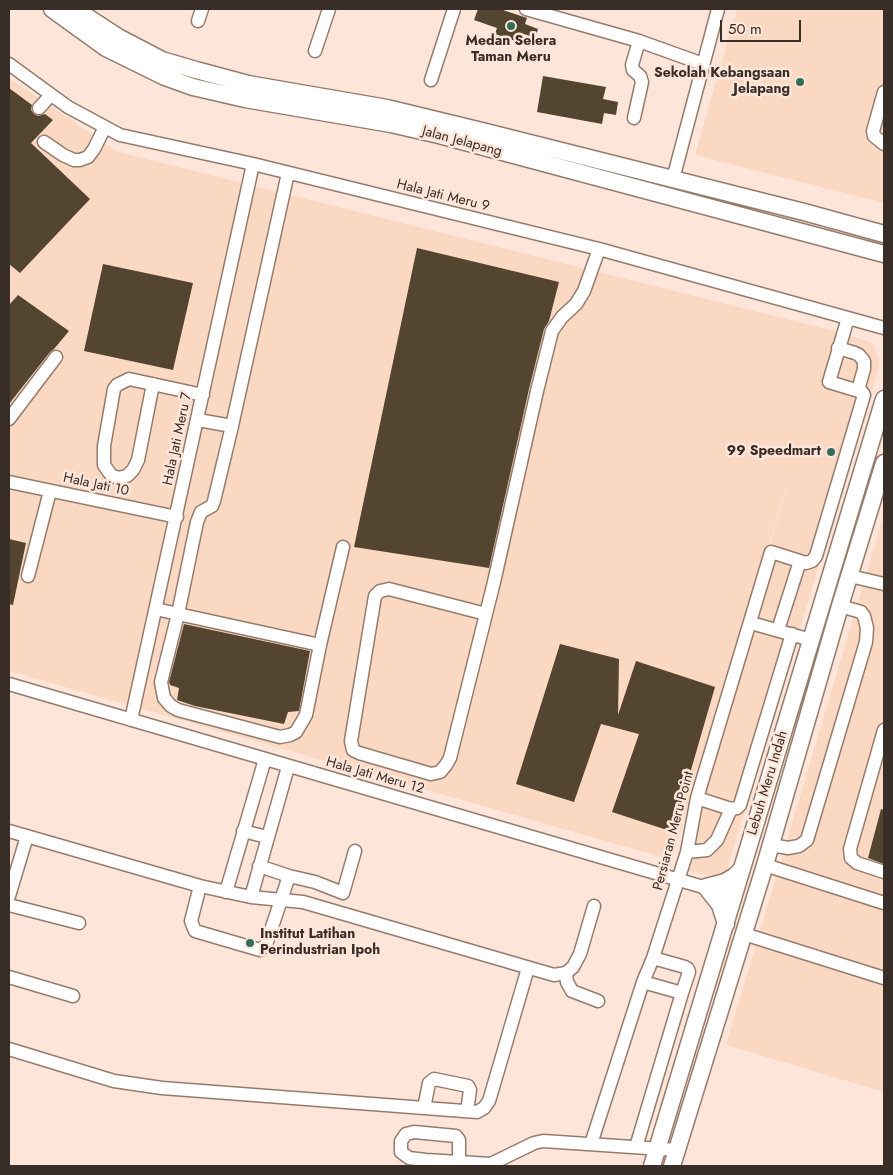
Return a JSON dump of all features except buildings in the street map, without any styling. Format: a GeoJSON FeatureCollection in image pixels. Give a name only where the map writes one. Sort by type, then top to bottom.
{"type":"FeatureCollection","features":[{"type":"Feature","properties":{"kind":"main road","name":"Jalan Jelapang"},"geometry":{"type":"LineString","coordinates":[[52,9],[106,48],[165,77],[193,87],[264,102],[390,124],[884,254]]}},
{"type":"Feature","properties":{"kind":"main road","name":"Jalan Jelapang"},"geometry":{"type":"LineString","coordinates":[[76,9],[125,41],[162,60],[196,70],[248,84],[388,108],[884,234]]}},
{"type":"Feature","properties":{"kind":"main road"},"geometry":{"type":"LineString","coordinates":[[633,187],[657,187],[673,179],[676,188],[681,194],[708,207]]}},
{"type":"Feature","properties":{"kind":"main road","name":"Lebuh Meru Indah"},"geometry":{"type":"LineString","coordinates":[[652,1166],[884,399]]}},
{"type":"Feature","properties":{"kind":"main road","name":"Lebuh Meru Indah"},"geometry":{"type":"LineString","coordinates":[[672,1166],[768,857],[840,606],[884,463]]}},
{"type":"Feature","properties":{"kind":"main road"},"geometry":{"type":"LineString","coordinates":[[734,896],[748,890],[768,857]]}},
{"type":"Feature","properties":{"kind":"main road"},"geometry":{"type":"LineString","coordinates":[[726,924],[720,905],[706,887],[729,880],[742,869]]}},
{"type":"Feature","properties":{"kind":"main road"},"geometry":{"type":"LineString","coordinates":[[732,974],[743,912],[740,902],[734,896]]}},
{"type":"Feature","properties":{"kind":"street"},"geometry":{"type":"LineString","coordinates":[[315,51],[328,9]]}},
{"type":"Feature","properties":{"kind":"street"},"geometry":{"type":"LineString","coordinates":[[431,80],[454,9]]}},
{"type":"Feature","properties":{"kind":"street"},"geometry":{"type":"LineString","coordinates":[[526,9],[639,41],[703,64]]}},
{"type":"Feature","properties":{"kind":"street"},"geometry":{"type":"LineString","coordinates":[[673,179],[718,9]]}},
{"type":"Feature","properties":{"kind":"street"},"geometry":{"type":"LineString","coordinates":[[634,118],[642,82],[640,76],[633,70],[632,65],[639,41]]}},
{"type":"Feature","properties":{"kind":"street","name":"Hala Jati Meru 9"},"geometry":{"type":"LineString","coordinates":[[9,64],[68,107],[120,135],[253,164],[599,249],[884,328]]}},
{"type":"Feature","properties":{"kind":"street"},"geometry":{"type":"LineString","coordinates":[[884,92],[873,131],[874,136],[884,144]]}},
{"type":"Feature","properties":{"kind":"street"},"geometry":{"type":"LineString","coordinates":[[39,108],[51,95]]}},
{"type":"Feature","properties":{"kind":"street"},"geometry":{"type":"LineString","coordinates":[[44,142],[63,155],[74,160],[80,160],[88,157],[105,127]]}},
{"type":"Feature","properties":{"kind":"street","name":"Hala Jati Meru 7"},"geometry":{"type":"LineString","coordinates":[[131,720],[253,164]]}},
{"type":"Feature","properties":{"kind":"street"},"geometry":{"type":"LineString","coordinates":[[288,173],[214,502],[212,506],[201,512],[197,522],[178,614],[161,682],[164,698],[171,706],[178,710],[280,737],[296,732],[306,715],[343,547]]}},
{"type":"Feature","properties":{"kind":"street"},"geometry":{"type":"LineString","coordinates":[[486,614],[389,589],[380,591],[375,596],[351,741],[353,750],[359,754],[431,774],[440,772],[450,758],[486,614],[552,331],[562,317],[576,304],[584,291],[599,249]]}},
{"type":"Feature","properties":{"kind":"street"},"geometry":{"type":"LineString","coordinates":[[778,630],[800,561],[806,563],[812,561],[816,556],[864,396],[863,392],[858,390],[829,382],[848,318]]}},
{"type":"Feature","properties":{"kind":"street"},"geometry":{"type":"LineString","coordinates":[[838,348],[859,355],[864,362],[858,390]]}},
{"type":"Feature","properties":{"kind":"street"},"geometry":{"type":"LineString","coordinates":[[9,419],[56,356]]}},
{"type":"Feature","properties":{"kind":"street"},"geometry":{"type":"LineString","coordinates":[[153,384],[138,460],[133,470],[127,476],[118,478],[111,475],[104,465],[103,457],[114,389],[117,385],[129,379],[153,384],[203,395]]}},
{"type":"Feature","properties":{"kind":"street"},"geometry":{"type":"LineString","coordinates":[[198,420],[232,426]]}},
{"type":"Feature","properties":{"kind":"street","name":"Hala Jati 10"},"geometry":{"type":"LineString","coordinates":[[9,482],[177,517]]}},
{"type":"Feature","properties":{"kind":"street"},"geometry":{"type":"LineString","coordinates":[[28,576],[50,491]]}},
{"type":"Feature","properties":{"kind":"street","name":"Persiaran Meru Point"},"geometry":{"type":"LineString","coordinates":[[591,1144],[642,982],[653,958],[687,852],[697,798],[771,552],[800,561]]}},
{"type":"Feature","properties":{"kind":"street"},"geometry":{"type":"LineString","coordinates":[[850,576],[884,584]]}},
{"type":"Feature","properties":{"kind":"street"},"geometry":{"type":"LineString","coordinates":[[768,857],[788,848],[799,846],[807,840],[866,642],[868,628],[864,616],[861,612],[840,606]]}},
{"type":"Feature","properties":{"kind":"street"},"geometry":{"type":"LineString","coordinates":[[156,609],[320,646]]}},
{"type":"Feature","properties":{"kind":"street"},"geometry":{"type":"LineString","coordinates":[[751,623],[811,640]]}},
{"type":"Feature","properties":{"kind":"street"},"geometry":{"type":"LineString","coordinates":[[697,798],[731,809],[737,808],[740,805],[792,634]]}},
{"type":"Feature","properties":{"kind":"street","name":"Hala Jati Meru 12"},"geometry":{"type":"LineString","coordinates":[[9,684],[734,896]]}},
{"type":"Feature","properties":{"kind":"street"},"geometry":{"type":"LineString","coordinates":[[884,730],[850,849],[851,858],[858,863],[884,872]]}},
{"type":"Feature","properties":{"kind":"street"},"geometry":{"type":"LineString","coordinates":[[226,892],[265,759]]}},
{"type":"Feature","properties":{"kind":"street"},"geometry":{"type":"LineString","coordinates":[[251,897],[288,767]]}},
{"type":"Feature","properties":{"kind":"street"},"geometry":{"type":"LineString","coordinates":[[687,852],[707,850],[717,840],[731,809]]}},
{"type":"Feature","properties":{"kind":"street"},"geometry":{"type":"LineString","coordinates":[[9,831],[200,886],[251,897],[302,902],[554,975],[566,973],[580,954],[594,906]]}},
{"type":"Feature","properties":{"kind":"street"},"geometry":{"type":"LineString","coordinates":[[243,831],[267,837]]}},
{"type":"Feature","properties":{"kind":"street"},"geometry":{"type":"LineString","coordinates":[[9,896],[27,836]]}},
{"type":"Feature","properties":{"kind":"street"},"geometry":{"type":"LineString","coordinates":[[338,912],[355,850]]}},
{"type":"Feature","properties":{"kind":"street"},"geometry":{"type":"LineString","coordinates":[[768,857],[884,903]]}},
{"type":"Feature","properties":{"kind":"street"},"geometry":{"type":"LineString","coordinates":[[259,866],[343,892]]}},
{"type":"Feature","properties":{"kind":"street"},"geometry":{"type":"LineString","coordinates":[[200,886],[191,921],[194,931],[255,950],[262,949],[266,945],[276,910],[289,876]]}},
{"type":"Feature","properties":{"kind":"street"},"geometry":{"type":"LineString","coordinates":[[9,905],[79,923]]}},
{"type":"Feature","properties":{"kind":"street"},"geometry":{"type":"LineString","coordinates":[[744,934],[884,978]]}},
{"type":"Feature","properties":{"kind":"street"},"geometry":{"type":"LineString","coordinates":[[636,1147],[689,972],[685,967],[653,958]]}},
{"type":"Feature","properties":{"kind":"street"},"geometry":{"type":"LineString","coordinates":[[9,1049],[114,1081],[162,1088],[477,1112],[489,1100],[528,968]]}},
{"type":"Feature","properties":{"kind":"street"},"geometry":{"type":"LineString","coordinates":[[566,973],[567,982],[572,991],[598,1001]]}},
{"type":"Feature","properties":{"kind":"street"},"geometry":{"type":"LineString","coordinates":[[9,977],[73,996]]}},
{"type":"Feature","properties":{"kind":"street"},"geometry":{"type":"LineString","coordinates":[[642,982],[682,993]]}},
{"type":"Feature","properties":{"kind":"street"},"geometry":{"type":"LineString","coordinates":[[424,1108],[429,1084],[434,1079],[468,1086],[470,1090],[467,1111]]}},
{"type":"Feature","properties":{"kind":"street"},"geometry":{"type":"LineString","coordinates":[[458,1162],[459,1140],[454,1135],[414,1132],[406,1134],[401,1141],[401,1152],[409,1158],[458,1162],[495,1163],[534,1143],[543,1141],[677,1150]]}},
{"type":"Feature","properties":{"kind":"shaded area","name":"Sekolah Kebangsaan Jelapang"},"geometry":{"type":"Polygon","coordinates":[[[737,9],[884,9],[884,203],[695,155],[737,9]]]}},
{"type":"Feature","properties":{"kind":"shaded area"},"geometry":{"type":"Polygon","coordinates":[[[9,78],[118,152],[834,331],[873,343],[880,363],[726,873],[708,876],[674,867],[801,441],[672,860],[9,671],[9,78]]]}},
{"type":"Feature","properties":{"kind":"shaded area"},"geometry":{"type":"Polygon","coordinates":[[[884,515],[884,1092],[726,1045],[884,515]]]}},
{"type":"Feature","properties":{"kind":"place","name":"Medan Selera Taman Meru"},"geometry":{"type":"Point","coordinates":[511,26]}},
{"type":"Feature","properties":{"kind":"place","name":"Sekolah Kebangsaan Jelapang"},"geometry":{"type":"Point","coordinates":[800,82]}},
{"type":"Feature","properties":{"kind":"place","name":"99 Speedmart"},"geometry":{"type":"Point","coordinates":[831,452]}},
{"type":"Feature","properties":{"kind":"place","name":"Institut Latihan Perindustrian Ipoh"},"geometry":{"type":"Point","coordinates":[250,943]}}]}
